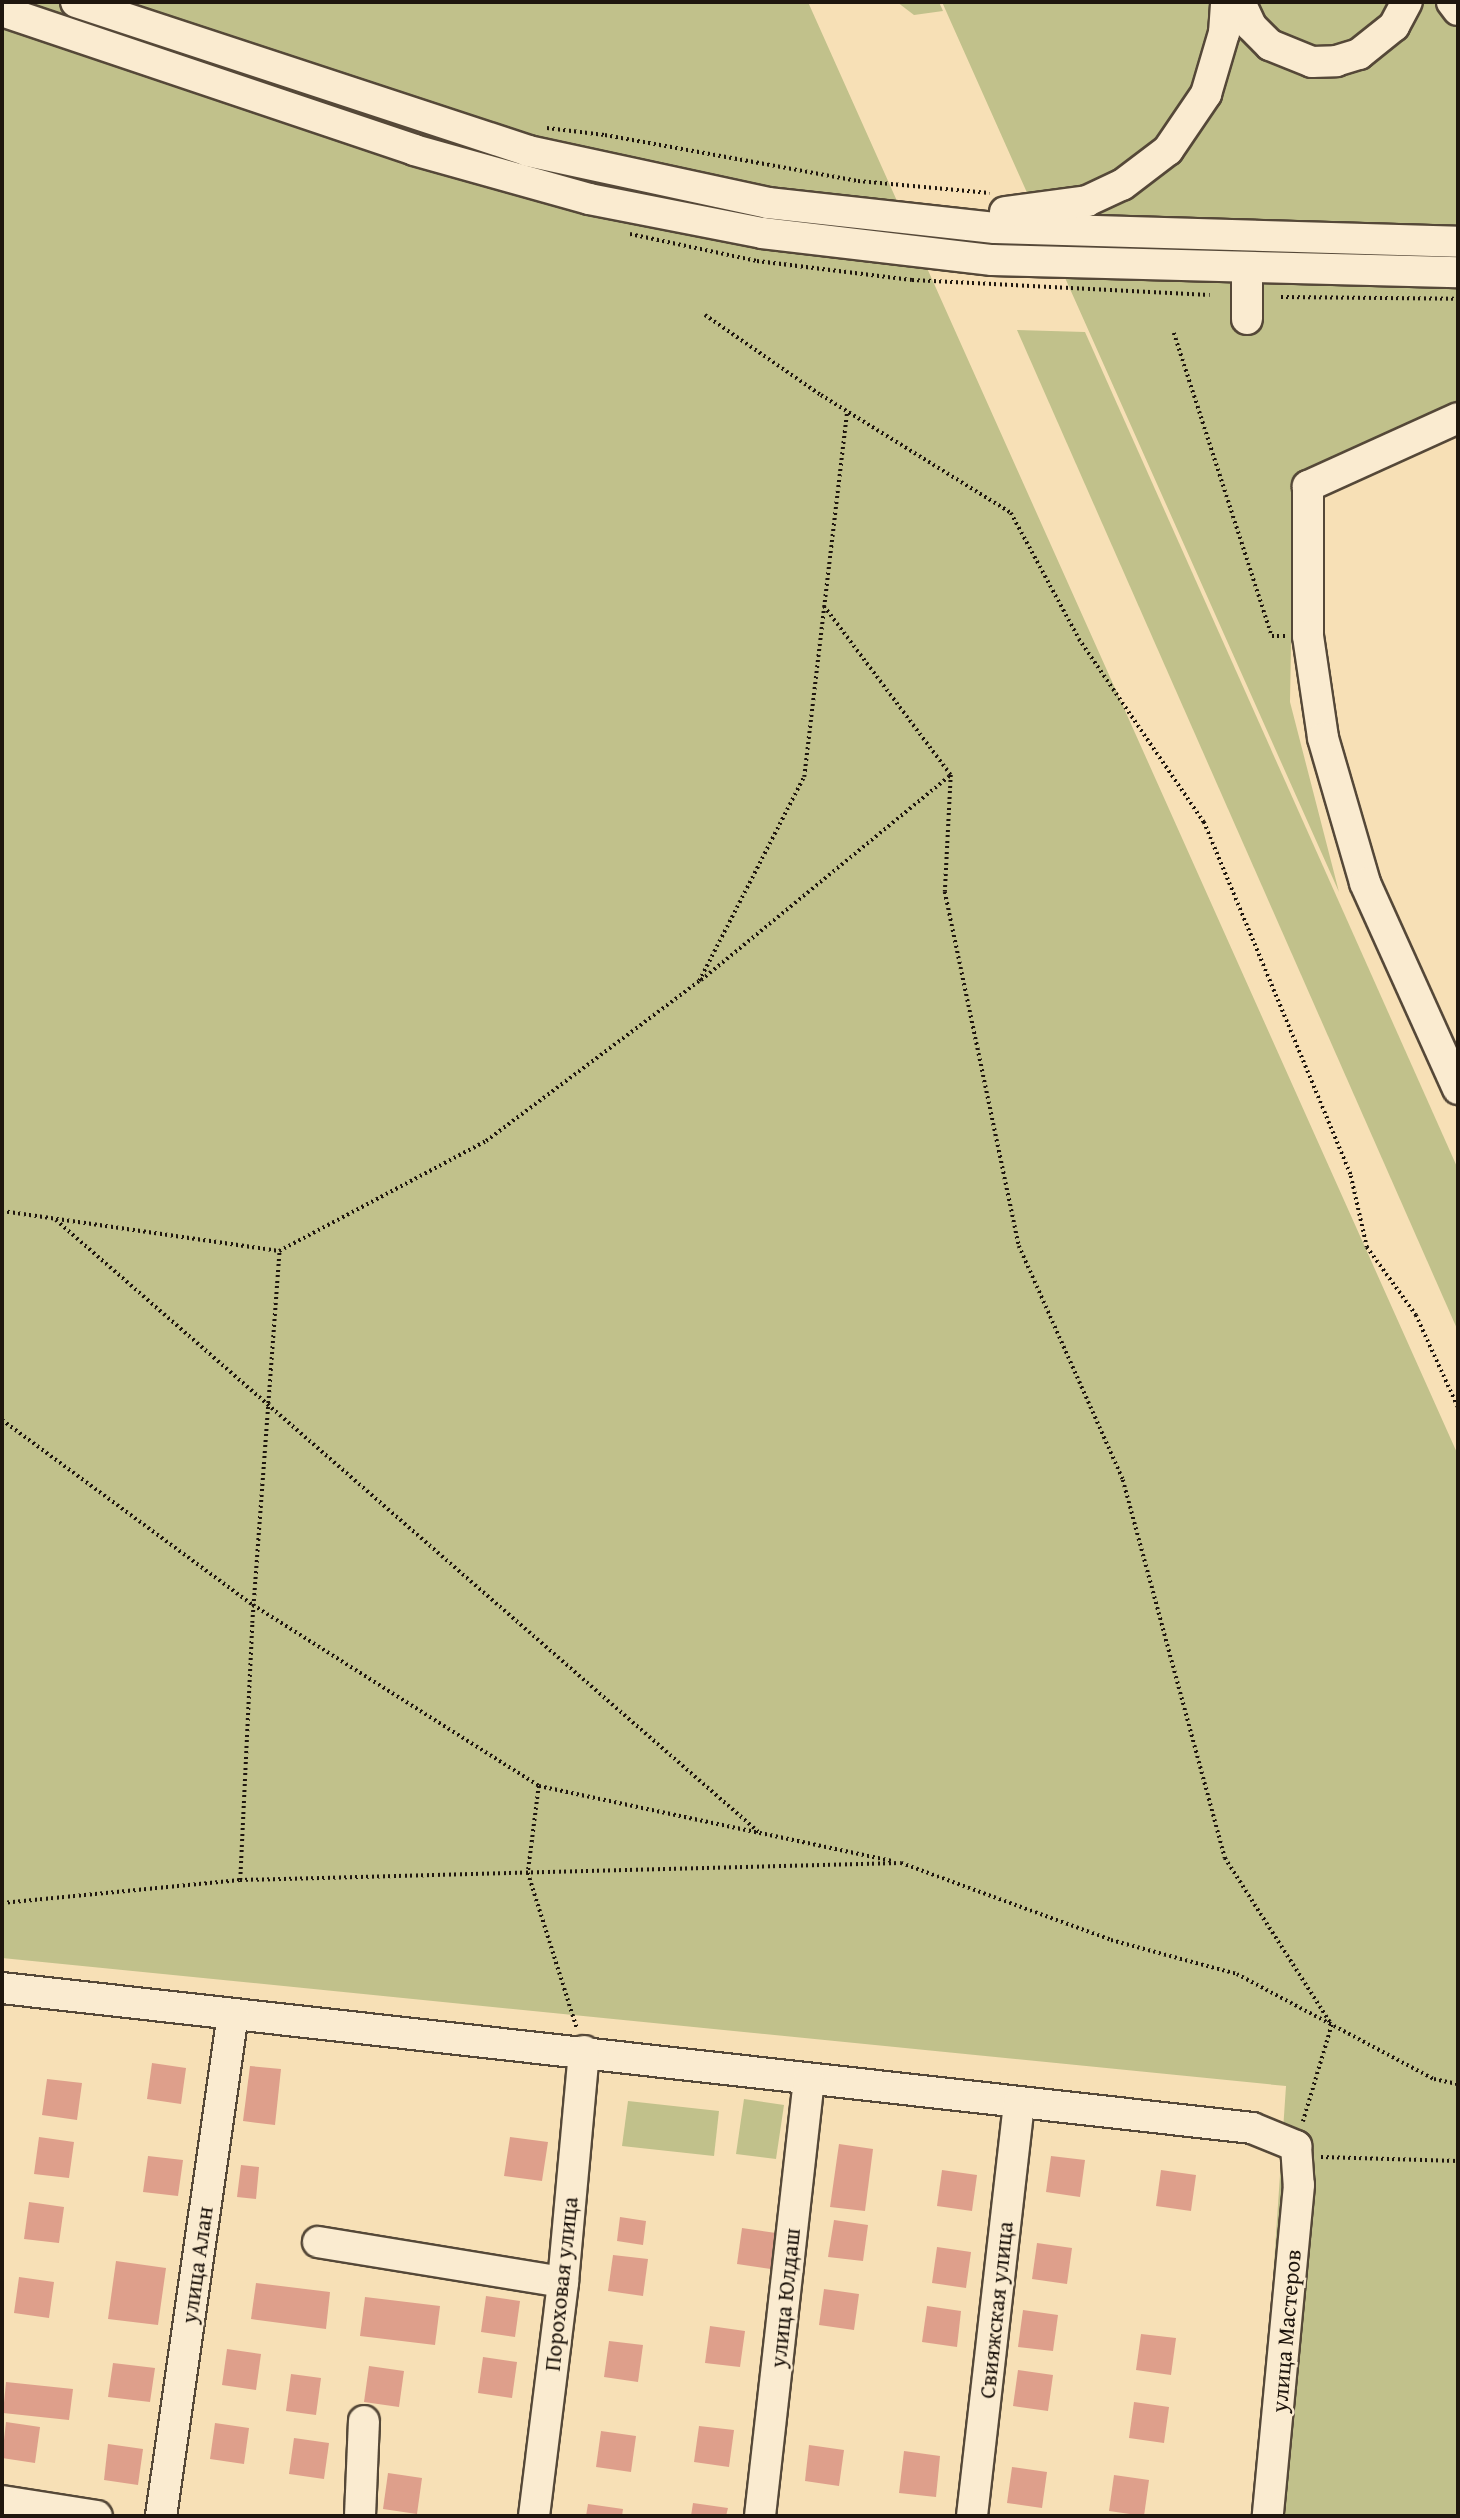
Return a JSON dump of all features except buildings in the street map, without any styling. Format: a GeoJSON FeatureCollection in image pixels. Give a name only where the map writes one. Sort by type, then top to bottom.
{"type":"FeatureCollection","features":[{"type":"Feature","properties":{"kind":"street"},"geometry":{"type":"LineString","coordinates":[[76,2],[528,151],[768,203],[995,228],[1458,242]]}},
{"type":"Feature","properties":{"kind":"street"},"geometry":{"type":"LineString","coordinates":[[768,203],[997,213],[1068,207],[1105,193],[1145,171],[1190,123],[1218,60],[1226,2]]}},
{"type":"Feature","properties":{"kind":"street"},"geometry":{"type":"LineString","coordinates":[[1240,2],[1251,26],[1270,45],[1312,62],[1336,61],[1359,54],[1394,26],[1407,2]]}},
{"type":"Feature","properties":{"kind":"street"},"geometry":{"type":"LineString","coordinates":[[1452,2],[1458,10]]}},
{"type":"Feature","properties":{"kind":"street"},"geometry":{"type":"LineString","coordinates":[[6,13],[414,150],[646,212],[762,233],[916,254],[1247,268],[1458,272]]}},
{"type":"Feature","properties":{"kind":"street"},"geometry":{"type":"LineString","coordinates":[[1247,268],[1247,319]]}},
{"type":"Feature","properties":{"kind":"street"},"geometry":{"type":"LineString","coordinates":[[1458,418],[1308,486],[1308,636],[1323,738],[1365,883],[1458,1089]]}},
{"type":"Feature","properties":{"kind":"street"},"geometry":{"type":"LineString","coordinates":[[2,1988],[584,2051],[809,2080],[1252,2128],[1296,2146]]}},
{"type":"Feature","properties":{"kind":"street","name":"улица Алан"},"geometry":{"type":"LineString","coordinates":[[162,2516],[233,2014]]}},
{"type":"Feature","properties":{"kind":"street","name":"Пороховая улица"},"geometry":{"type":"LineString","coordinates":[[534,2516],[563,2282],[584,2051]]}},
{"type":"Feature","properties":{"kind":"street","name":"улица Юлдаш"},"geometry":{"type":"LineString","coordinates":[[760,2516],[809,2080]]}},
{"type":"Feature","properties":{"kind":"street","name":"Свияжская улица"},"geometry":{"type":"LineString","coordinates":[[972,2516],[1019,2104]]}},
{"type":"Feature","properties":{"kind":"street","name":"улица Мастеров"},"geometry":{"type":"LineString","coordinates":[[1268,2516],[1299,2185],[1296,2146]]}},
{"type":"Feature","properties":{"kind":"street"},"geometry":{"type":"LineString","coordinates":[[318,2242],[563,2282]]}},
{"type":"Feature","properties":{"kind":"street"},"geometry":{"type":"LineString","coordinates":[[360,2516],[364,2421]]}},
{"type":"Feature","properties":{"kind":"street"},"geometry":{"type":"LineString","coordinates":[[2,2501],[97,2516]]}},
{"type":"Feature","properties":{"kind":"path"},"geometry":{"type":"LineString","coordinates":[[536,127],[605,135],[858,181],[999,194]]}},
{"type":"Feature","properties":{"kind":"path"},"geometry":{"type":"LineString","coordinates":[[1281,297],[1458,299]]}},
{"type":"Feature","properties":{"kind":"path"},"geometry":{"type":"LineString","coordinates":[[705,315],[847,412],[1011,513],[1079,639],[1205,822],[1351,1175],[1367,1247],[1416,1315],[1458,1407]]}},
{"type":"Feature","properties":{"kind":"path"},"geometry":{"type":"LineString","coordinates":[[1174,333],[1272,635],[1308,636]]}},
{"type":"Feature","properties":{"kind":"path"},"geometry":{"type":"LineString","coordinates":[[699,981],[804,777],[847,412]]}},
{"type":"Feature","properties":{"kind":"path"},"geometry":{"type":"LineString","coordinates":[[824,606],[951,775],[946,892],[1019,1246],[1123,1480],[1225,1858],[1332,2025],[1296,2146],[1328,2160],[1458,2161]]}},
{"type":"Feature","properties":{"kind":"path"},"geometry":{"type":"LineString","coordinates":[[2,1211],[279,1251],[486,1141],[699,981],[951,775]]}},
{"type":"Feature","properties":{"kind":"path"},"geometry":{"type":"LineString","coordinates":[[54,1219],[761,1834]]}},
{"type":"Feature","properties":{"kind":"path"},"geometry":{"type":"LineString","coordinates":[[240,1880],[253,1605],[279,1251]]}},
{"type":"Feature","properties":{"kind":"path"},"geometry":{"type":"LineString","coordinates":[[2,1420],[253,1605],[539,1786],[901,1863],[1111,1940],[1237,1974],[1434,2079],[1458,2084]]}},
{"type":"Feature","properties":{"kind":"path"},"geometry":{"type":"LineString","coordinates":[[539,1786],[528,1873],[584,2051]]}},
{"type":"Feature","properties":{"kind":"path"},"geometry":{"type":"LineString","coordinates":[[2,1903],[240,1880],[901,1863]]}},
{"type":"Feature","properties":{"kind":"green space"},"geometry":{"type":"Polygon","coordinates":[[[2,2],[808,2],[1458,1455],[1458,2516],[1257,2516],[1286,2086],[2,1958],[2,2]]]}},
{"type":"Feature","properties":{"kind":"green space"},"geometry":{"type":"Polygon","coordinates":[[[897,2],[939,2],[943,11],[914,15],[897,2]]]}},
{"type":"Feature","properties":{"kind":"green space"},"geometry":{"type":"Polygon","coordinates":[[[942,2],[1458,2],[1458,406],[1294,478],[1290,702],[1339,892],[942,2]]]}},
{"type":"Feature","properties":{"kind":"green space"},"geometry":{"type":"Polygon","coordinates":[[[1017,330],[1085,332],[1458,1169],[1458,1331],[1017,330]]]}},
{"type":"Feature","properties":{"kind":"green space"},"geometry":{"type":"Polygon","coordinates":[[[744,2099],[784,2105],[776,2159],[736,2154],[744,2099]]]}},
{"type":"Feature","properties":{"kind":"green space"},"geometry":{"type":"Polygon","coordinates":[[[628,2101],[719,2111],[714,2156],[622,2146],[628,2101]]]}}]}
